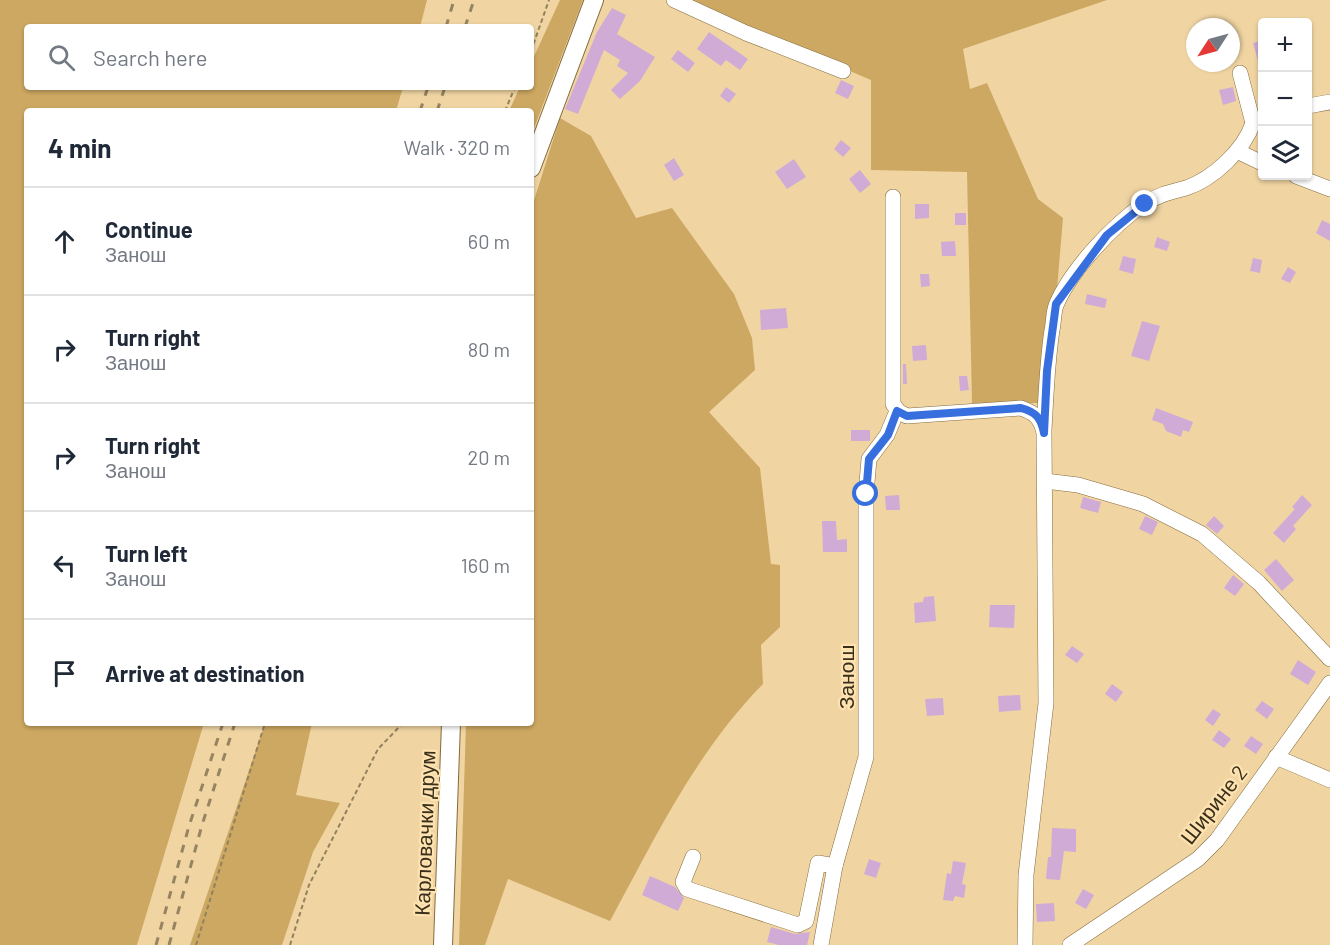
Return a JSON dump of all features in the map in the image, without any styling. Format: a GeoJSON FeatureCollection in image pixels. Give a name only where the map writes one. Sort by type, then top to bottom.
{"type":"FeatureCollection","features":[{"type":"Feature","properties":{"kind":"main road"},"geometry":{"type":"LineString","coordinates":[[534,160],[594,0]]}},
{"type":"Feature","properties":{"kind":"main road","name":"Карловачки друм"},"geometry":{"type":"LineString","coordinates":[[443,945],[451,726]]}},
{"type":"Feature","properties":{"kind":"street"},"geometry":{"type":"LineString","coordinates":[[674,0],[746,33],[843,71]]}},
{"type":"Feature","properties":{"kind":"street"},"geometry":{"type":"LineString","coordinates":[[1025,945],[1026,875],[1046,703],[1044,433],[1047,371],[1055,311],[1069,284],[1107,235],[1145,204],[1169,191],[1188,187],[1206,177],[1237,151],[1249,136],[1258,121],[1240,72]]}},
{"type":"Feature","properties":{"kind":"street"},"geometry":{"type":"LineString","coordinates":[[1312,105],[1330,102]]}},
{"type":"Feature","properties":{"kind":"street"},"geometry":{"type":"LineString","coordinates":[[1237,151],[1258,161]]}},
{"type":"Feature","properties":{"kind":"street"},"geometry":{"type":"LineString","coordinates":[[1306,180],[1330,189]]}},
{"type":"Feature","properties":{"kind":"street"},"geometry":{"type":"LineString","coordinates":[[893,197],[892,397],[897,411],[907,416],[1021,408],[1037,416],[1044,433]]}},
{"type":"Feature","properties":{"kind":"street","name":"Занош"},"geometry":{"type":"LineString","coordinates":[[821,945],[835,866],[866,757],[866,494],[869,459],[888,435],[897,411]]}},
{"type":"Feature","properties":{"kind":"street"},"geometry":{"type":"LineString","coordinates":[[1045,481],[1078,485],[1143,504],[1202,534],[1259,583],[1330,659]]}},
{"type":"Feature","properties":{"kind":"street"},"geometry":{"type":"LineString","coordinates":[[1276,757],[1330,683]]}},
{"type":"Feature","properties":{"kind":"street","name":"Ширине 2"},"geometry":{"type":"LineString","coordinates":[[1070,945],[1198,859],[1217,840],[1276,757],[1330,780]]}},
{"type":"Feature","properties":{"kind":"street"},"geometry":{"type":"LineString","coordinates":[[693,857],[683,882],[687,890],[798,925],[806,921],[818,863],[835,866]]}},
{"type":"Feature","properties":{"kind":"path"},"geometry":{"type":"LineString","coordinates":[[534,42],[549,0]]}},
{"type":"Feature","properties":{"kind":"path"},"geometry":{"type":"LineString","coordinates":[[506,108],[514,90]]}},
{"type":"Feature","properties":{"kind":"path"},"geometry":{"type":"LineString","coordinates":[[196,945],[264,726]]}},
{"type":"Feature","properties":{"kind":"path"},"geometry":{"type":"LineString","coordinates":[[290,945],[309,885],[378,749],[400,726]]}},
{"type":"Feature","properties":{"kind":"shaded area"},"geometry":{"type":"Polygon","coordinates":[[[0,0],[427,0],[421,24],[24,24],[24,90],[402,90],[397,108],[24,108],[24,726],[203,726],[137,945],[0,945],[0,0]]]}},
{"type":"Feature","properties":{"kind":"shaded area"},"geometry":{"type":"Polygon","coordinates":[[[560,0],[583,0],[534,128],[534,108],[510,108],[519,90],[534,90],[534,56],[560,0]]]}},
{"type":"Feature","properties":{"kind":"shaded area"},"geometry":{"type":"Polygon","coordinates":[[[682,0],[1107,0],[963,49],[970,89],[987,83],[1038,199],[1063,218],[1057,289],[1041,403],[972,403],[967,172],[871,170],[871,80],[682,0]]]}},
{"type":"Feature","properties":{"kind":"shaded area"},"geometry":{"type":"Polygon","coordinates":[[[560,118],[591,136],[636,218],[672,208],[734,294],[752,338],[755,370],[709,412],[760,468],[771,564],[780,565],[780,627],[761,645],[763,684],[739,710],[697,767],[661,827],[610,921],[508,879],[485,945],[459,945],[466,726],[534,726],[534,200],[560,118]]]}},
{"type":"Feature","properties":{"kind":"shaded area"},"geometry":{"type":"Polygon","coordinates":[[[264,726],[311,726],[296,795],[340,803],[313,852],[282,945],[190,945],[264,726]]]}},
{"type":"Feature","properties":{"kind":"building"},"geometry":{"type":"Polygon","coordinates":[[[612,8],[626,15],[617,34],[655,57],[640,81],[620,99],[611,90],[628,73],[617,66],[620,60],[604,50],[578,114],[565,109],[597,32],[612,8]]]}},
{"type":"Feature","properties":{"kind":"building"},"geometry":{"type":"Polygon","coordinates":[[[709,32],[748,59],[740,70],[726,60],[721,66],[697,49],[709,32]]]}},
{"type":"Feature","properties":{"kind":"building"},"geometry":{"type":"Polygon","coordinates":[[[1258,42],[1258,61],[1253,43],[1258,42]]]}},
{"type":"Feature","properties":{"kind":"building"},"geometry":{"type":"Polygon","coordinates":[[[678,50],[695,63],[688,72],[671,59],[678,50]]]}},
{"type":"Feature","properties":{"kind":"building"},"geometry":{"type":"Polygon","coordinates":[[[841,80],[854,86],[848,99],[835,93],[841,80]]]}},
{"type":"Feature","properties":{"kind":"building"},"geometry":{"type":"Polygon","coordinates":[[[726,87],[736,94],[729,103],[720,96],[726,87]]]}},
{"type":"Feature","properties":{"kind":"building"},"geometry":{"type":"Polygon","coordinates":[[[1233,87],[1236,101],[1223,105],[1219,90],[1233,87]]]}},
{"type":"Feature","properties":{"kind":"building"},"geometry":{"type":"Polygon","coordinates":[[[841,140],[851,148],[843,157],[834,149],[841,140]]]}},
{"type":"Feature","properties":{"kind":"building"},"geometry":{"type":"Polygon","coordinates":[[[674,158],[684,175],[674,181],[664,165],[674,158]]]}},
{"type":"Feature","properties":{"kind":"building"},"geometry":{"type":"Polygon","coordinates":[[[794,159],[806,177],[787,189],[775,172],[794,159]]]}},
{"type":"Feature","properties":{"kind":"building"},"geometry":{"type":"Polygon","coordinates":[[[860,170],[871,184],[860,193],[849,179],[860,170]]]}},
{"type":"Feature","properties":{"kind":"building"},"geometry":{"type":"Polygon","coordinates":[[[915,204],[929,204],[929,218],[915,219],[915,204]]]}},
{"type":"Feature","properties":{"kind":"building"},"geometry":{"type":"Polygon","coordinates":[[[955,213],[966,213],[966,225],[955,225],[955,213]]]}},
{"type":"Feature","properties":{"kind":"building"},"geometry":{"type":"Polygon","coordinates":[[[1322,220],[1330,224],[1330,241],[1316,233],[1322,220]]]}},
{"type":"Feature","properties":{"kind":"building"},"geometry":{"type":"Polygon","coordinates":[[[1157,237],[1170,242],[1167,251],[1154,247],[1157,237]]]}},
{"type":"Feature","properties":{"kind":"building"},"geometry":{"type":"Polygon","coordinates":[[[955,241],[956,256],[942,256],[941,242],[955,241]]]}},
{"type":"Feature","properties":{"kind":"building"},"geometry":{"type":"Polygon","coordinates":[[[1123,256],[1136,259],[1133,274],[1119,270],[1123,256]]]}},
{"type":"Feature","properties":{"kind":"building"},"geometry":{"type":"Polygon","coordinates":[[[1253,258],[1262,260],[1260,273],[1250,271],[1253,258]]]}},
{"type":"Feature","properties":{"kind":"building"},"geometry":{"type":"Polygon","coordinates":[[[1288,267],[1296,272],[1290,283],[1281,279],[1288,267]]]}},
{"type":"Feature","properties":{"kind":"building"},"geometry":{"type":"Polygon","coordinates":[[[920,274],[929,274],[930,286],[921,287],[920,274]]]}},
{"type":"Feature","properties":{"kind":"building"},"geometry":{"type":"Polygon","coordinates":[[[1087,294],[1107,299],[1105,308],[1085,304],[1087,294]]]}},
{"type":"Feature","properties":{"kind":"building"},"geometry":{"type":"Polygon","coordinates":[[[786,308],[788,328],[761,330],[760,310],[786,308]]]}},
{"type":"Feature","properties":{"kind":"building"},"geometry":{"type":"Polygon","coordinates":[[[1142,321],[1160,326],[1149,361],[1131,356],[1142,321]]]}},
{"type":"Feature","properties":{"kind":"building"},"geometry":{"type":"Polygon","coordinates":[[[926,345],[927,360],[913,361],[912,346],[926,345]]]}},
{"type":"Feature","properties":{"kind":"building"},"geometry":{"type":"Polygon","coordinates":[[[903,364],[906,364],[907,384],[903,384],[903,364]]]}},
{"type":"Feature","properties":{"kind":"building"},"geometry":{"type":"Polygon","coordinates":[[[959,376],[967,376],[969,390],[960,391],[959,376]]]}},
{"type":"Feature","properties":{"kind":"building"},"geometry":{"type":"Polygon","coordinates":[[[1156,408],[1193,422],[1189,432],[1183,430],[1181,437],[1166,431],[1163,424],[1152,420],[1156,408]]]}},
{"type":"Feature","properties":{"kind":"building"},"geometry":{"type":"Polygon","coordinates":[[[851,430],[870,430],[870,441],[851,441],[851,430]]]}},
{"type":"Feature","properties":{"kind":"building"},"geometry":{"type":"Polygon","coordinates":[[[899,495],[900,510],[886,510],[885,496],[899,495]]]}},
{"type":"Feature","properties":{"kind":"building"},"geometry":{"type":"Polygon","coordinates":[[[1302,495],[1312,505],[1293,526],[1296,529],[1284,543],[1273,533],[1295,509],[1292,507],[1302,495]]]}},
{"type":"Feature","properties":{"kind":"building"},"geometry":{"type":"Polygon","coordinates":[[[1083,497],[1101,502],[1098,513],[1080,508],[1083,497]]]}},
{"type":"Feature","properties":{"kind":"building"},"geometry":{"type":"Polygon","coordinates":[[[1145,516],[1158,522],[1152,535],[1139,529],[1145,516]]]}},
{"type":"Feature","properties":{"kind":"building"},"geometry":{"type":"Polygon","coordinates":[[[1214,516],[1224,526],[1217,534],[1206,525],[1214,516]]]}},
{"type":"Feature","properties":{"kind":"building"},"geometry":{"type":"Polygon","coordinates":[[[822,521],[836,521],[837,540],[847,539],[847,552],[823,552],[822,521]]]}},
{"type":"Feature","properties":{"kind":"building"},"geometry":{"type":"Polygon","coordinates":[[[1276,559],[1294,580],[1282,591],[1264,570],[1276,559]]]}},
{"type":"Feature","properties":{"kind":"building"},"geometry":{"type":"Polygon","coordinates":[[[1233,575],[1244,584],[1235,596],[1224,588],[1233,575]]]}},
{"type":"Feature","properties":{"kind":"building"},"geometry":{"type":"Polygon","coordinates":[[[934,596],[936,621],[915,623],[914,603],[923,602],[924,597],[934,596]]]}},
{"type":"Feature","properties":{"kind":"building"},"geometry":{"type":"Polygon","coordinates":[[[990,605],[1015,605],[1014,628],[989,627],[990,605]]]}},
{"type":"Feature","properties":{"kind":"building"},"geometry":{"type":"Polygon","coordinates":[[[1072,646],[1084,654],[1077,663],[1065,655],[1072,646]]]}},
{"type":"Feature","properties":{"kind":"building"},"geometry":{"type":"Polygon","coordinates":[[[1298,660],[1316,672],[1308,685],[1290,674],[1298,660]]]}},
{"type":"Feature","properties":{"kind":"building"},"geometry":{"type":"Polygon","coordinates":[[[1112,684],[1123,692],[1116,702],[1105,694],[1112,684]]]}},
{"type":"Feature","properties":{"kind":"building"},"geometry":{"type":"Polygon","coordinates":[[[1020,695],[1021,710],[999,712],[998,696],[1020,695]]]}},
{"type":"Feature","properties":{"kind":"building"},"geometry":{"type":"Polygon","coordinates":[[[943,698],[944,715],[927,716],[925,699],[943,698]]]}},
{"type":"Feature","properties":{"kind":"building"},"geometry":{"type":"Polygon","coordinates":[[[1262,701],[1274,709],[1267,719],[1255,710],[1262,701]]]}},
{"type":"Feature","properties":{"kind":"building"},"geometry":{"type":"Polygon","coordinates":[[[1213,709],[1221,714],[1213,726],[1205,720],[1213,709]]]}},
{"type":"Feature","properties":{"kind":"building"},"geometry":{"type":"Polygon","coordinates":[[[1219,730],[1231,739],[1224,748],[1212,740],[1219,730]]]}},
{"type":"Feature","properties":{"kind":"building"},"geometry":{"type":"Polygon","coordinates":[[[1251,736],[1263,744],[1256,754],[1244,746],[1251,736]]]}},
{"type":"Feature","properties":{"kind":"building"},"geometry":{"type":"Polygon","coordinates":[[[1052,828],[1076,829],[1076,852],[1064,851],[1060,880],[1046,879],[1048,857],[1051,857],[1052,828]]]}},
{"type":"Feature","properties":{"kind":"building"},"geometry":{"type":"Polygon","coordinates":[[[869,859],[881,863],[876,878],[864,874],[869,859]]]}},
{"type":"Feature","properties":{"kind":"building"},"geometry":{"type":"Polygon","coordinates":[[[953,861],[966,863],[962,884],[966,885],[964,898],[955,896],[953,901],[943,900],[947,873],[951,874],[953,861]]]}},
{"type":"Feature","properties":{"kind":"building"},"geometry":{"type":"Polygon","coordinates":[[[650,876],[675,887],[684,898],[678,911],[642,895],[650,876]]]}},
{"type":"Feature","properties":{"kind":"building"},"geometry":{"type":"Polygon","coordinates":[[[1083,889],[1094,895],[1086,909],[1075,903],[1083,889]]]}},
{"type":"Feature","properties":{"kind":"building"},"geometry":{"type":"Polygon","coordinates":[[[1054,903],[1055,921],[1037,922],[1036,904],[1054,903]]]}},
{"type":"Feature","properties":{"kind":"building"},"geometry":{"type":"Polygon","coordinates":[[[771,927],[795,934],[810,932],[807,945],[779,945],[767,942],[771,927]]]}},
{"type":"Feature","properties":{"kind":"railway"},"geometry":{"type":"LineString","coordinates":[[447,24],[454,0]]}},
{"type":"Feature","properties":{"kind":"railway"},"geometry":{"type":"LineString","coordinates":[[466,24],[474,0]]}},
{"type":"Feature","properties":{"kind":"railway"},"geometry":{"type":"LineString","coordinates":[[421,108],[427,90]]}},
{"type":"Feature","properties":{"kind":"railway"},"geometry":{"type":"LineString","coordinates":[[438,108],[444,90]]}},
{"type":"Feature","properties":{"kind":"railway"},"geometry":{"type":"LineString","coordinates":[[156,945],[189,826],[222,726]]}},
{"type":"Feature","properties":{"kind":"railway"},"geometry":{"type":"LineString","coordinates":[[169,945],[202,825],[234,726]]}},
{"type":"Feature","properties":{"kind":"route"},"geometry":{"type":"LineString","coordinates":[[866,494],[869,459],[888,435],[897,411],[907,416],[1021,408],[1033,412],[1041,421],[1044,433],[1049,349],[1056,304],[1107,235],[1145,204]]}}]}
